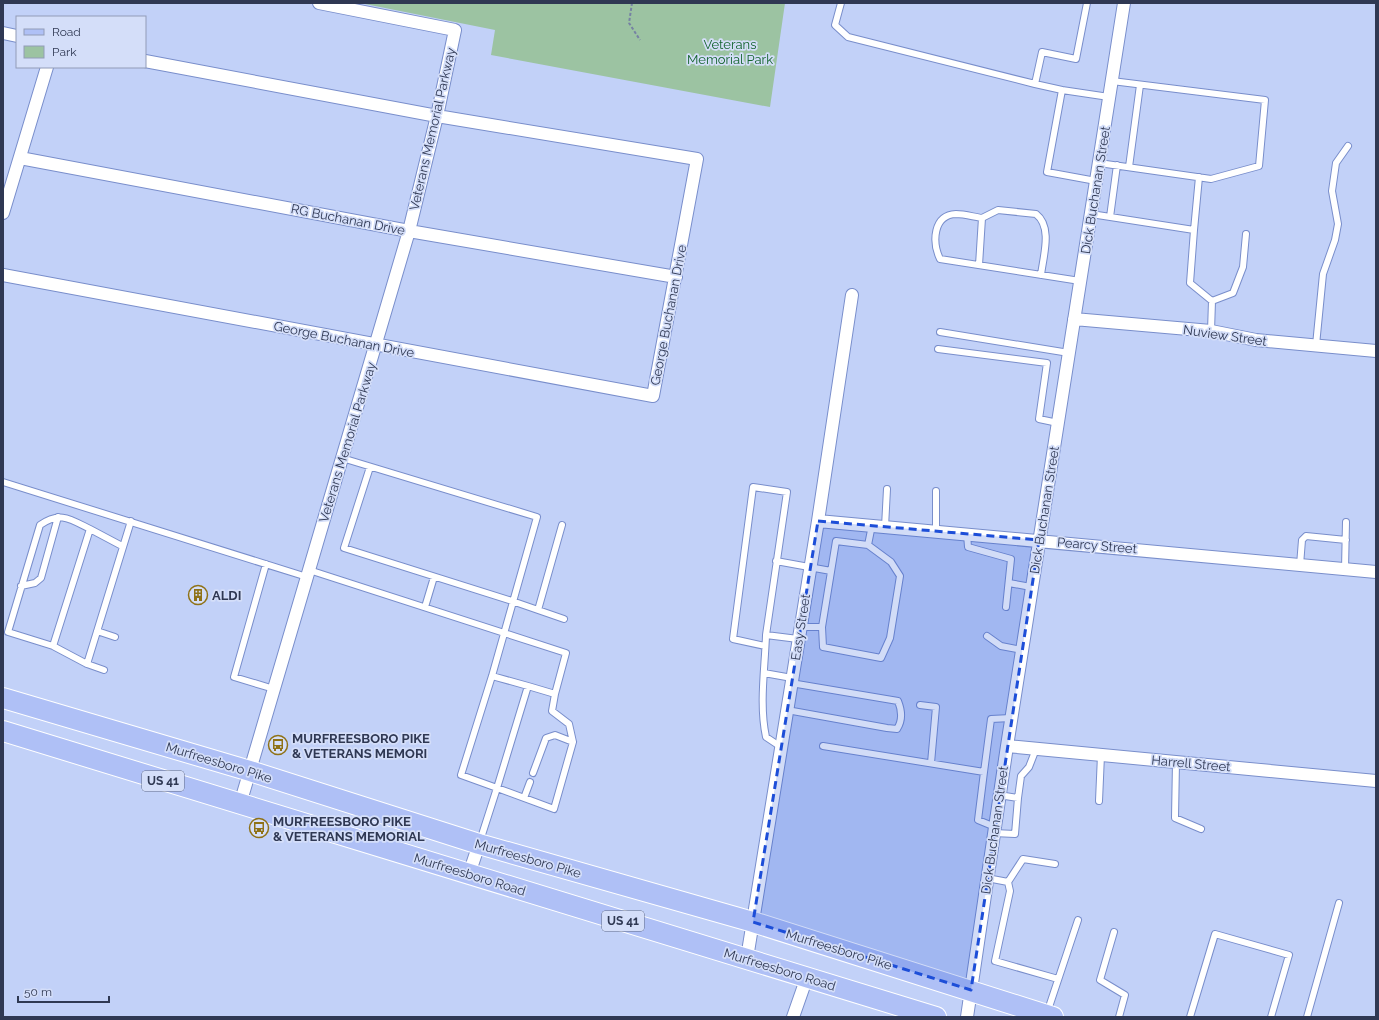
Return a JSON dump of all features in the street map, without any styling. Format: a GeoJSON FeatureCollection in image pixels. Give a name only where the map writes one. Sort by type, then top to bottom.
{"type":"FeatureCollection","features":[{"type":"Feature","properties":{"kind":"main road","name":"Murfreesboro Pike"},"geometry":{"type":"LineString","coordinates":[[3,698],[250,770],[479,844],[753,922],[1050,1016]]}},
{"type":"Feature","properties":{"kind":"main road","name":"Murfreesboro Road"},"geometry":{"type":"LineString","coordinates":[[3,732],[747,958],[936,1017]]}},
{"type":"Feature","properties":{"kind":"street","name":"Veterans Memorial Parkway"},"geometry":{"type":"LineString","coordinates":[[240,804],[409,231],[437,116],[455,30],[319,3]]}},
{"type":"Feature","properties":{"kind":"street","name":"Dick Buchanan Street"},"geometry":{"type":"LineString","coordinates":[[967,1017],[1031,587],[1124,3]]}},
{"type":"Feature","properties":{"kind":"street"},"geometry":{"type":"LineString","coordinates":[[3,34],[16,36]]}},
{"type":"Feature","properties":{"kind":"street","name":"George Buchanan Drive"},"geometry":{"type":"LineString","coordinates":[[3,275],[653,396],[697,159],[437,116],[146,61]]}},
{"type":"Feature","properties":{"kind":"street"},"geometry":{"type":"LineString","coordinates":[[3,213],[47,68]]}},
{"type":"Feature","properties":{"kind":"street","name":"RG Buchanan Drive"},"geometry":{"type":"LineString","coordinates":[[20,158],[409,231],[676,277]]}},
{"type":"Feature","properties":{"kind":"street","name":"Easy Street"},"geometry":{"type":"LineString","coordinates":[[747,958],[818,521],[852,295]]}},
{"type":"Feature","properties":{"kind":"street","name":"Nuview Street"},"geometry":{"type":"LineString","coordinates":[[1074,319],[1211,331],[1256,340],[1376,351]]}},
{"type":"Feature","properties":{"kind":"street","name":"Pearcy Street"},"geometry":{"type":"LineString","coordinates":[[818,521],[1376,572]]}},
{"type":"Feature","properties":{"kind":"street","name":"Harrell Street"},"geometry":{"type":"LineString","coordinates":[[1007,746],[1376,781]]}},
{"type":"Feature","properties":{"kind":"street"},"geometry":{"type":"LineString","coordinates":[[469,874],[479,844]]}},
{"type":"Feature","properties":{"kind":"street"},"geometry":{"type":"LineString","coordinates":[[792,1017],[807,977]]}},
{"type":"Feature","properties":{"kind":"lane"},"geometry":{"type":"LineString","coordinates":[[841,3],[835,25],[848,37],[1035,84],[1062,90],[1109,97]]}},
{"type":"Feature","properties":{"kind":"lane"},"geometry":{"type":"LineString","coordinates":[[1035,84],[1042,52],[1076,59],[1086,3]]}},
{"type":"Feature","properties":{"kind":"lane"},"geometry":{"type":"LineString","coordinates":[[1099,163],[1210,179],[1259,166],[1265,100],[1112,81]]}},
{"type":"Feature","properties":{"kind":"lane"},"geometry":{"type":"LineString","coordinates":[[1129,167],[1140,85]]}},
{"type":"Feature","properties":{"kind":"lane"},"geometry":{"type":"LineString","coordinates":[[1062,90],[1048,172],[1096,181]]}},
{"type":"Feature","properties":{"kind":"lane"},"geometry":{"type":"LineString","coordinates":[[1316,345],[1323,274],[1335,240],[1338,224],[1332,191],[1336,163],[1348,146]]}},
{"type":"Feature","properties":{"kind":"lane"},"geometry":{"type":"LineString","coordinates":[[1110,217],[1117,165]]}},
{"type":"Feature","properties":{"kind":"lane"},"geometry":{"type":"LineString","coordinates":[[1199,177],[1190,283],[1212,302]]}},
{"type":"Feature","properties":{"kind":"lane"},"geometry":{"type":"LineString","coordinates":[[1041,275],[1046,231],[1041,218],[1036,214],[998,210],[982,218],[956,214],[944,217],[938,225],[935,237],[936,249],[940,259],[1041,275],[1080,281]]}},
{"type":"Feature","properties":{"kind":"lane"},"geometry":{"type":"LineString","coordinates":[[1091,214],[1194,230]]}},
{"type":"Feature","properties":{"kind":"lane"},"geometry":{"type":"LineString","coordinates":[[978,265],[982,218]]}},
{"type":"Feature","properties":{"kind":"lane"},"geometry":{"type":"LineString","coordinates":[[1212,302],[1232,293],[1243,267],[1246,234]]}},
{"type":"Feature","properties":{"kind":"lane"},"geometry":{"type":"LineString","coordinates":[[1211,331],[1212,302]]}},
{"type":"Feature","properties":{"kind":"lane"},"geometry":{"type":"LineString","coordinates":[[940,332],[1069,353]]}},
{"type":"Feature","properties":{"kind":"lane"},"geometry":{"type":"LineString","coordinates":[[938,349],[1047,363],[1039,419],[1058,423]]}},
{"type":"Feature","properties":{"kind":"lane"},"geometry":{"type":"LineString","coordinates":[[3,482],[266,564],[308,574],[425,607],[504,632],[566,652],[552,710],[569,724],[574,742],[554,808],[461,775],[492,676],[504,632],[512,601],[537,518],[342,458]]}},
{"type":"Feature","properties":{"kind":"lane"},"geometry":{"type":"LineString","coordinates":[[370,467],[344,548],[564,619]]}},
{"type":"Feature","properties":{"kind":"lane"},"geometry":{"type":"LineString","coordinates":[[765,646],[733,639],[753,487],[787,492],[766,635],[762,720],[766,737],[781,747]]}},
{"type":"Feature","properties":{"kind":"lane"},"geometry":{"type":"LineString","coordinates":[[885,527],[887,489]]}},
{"type":"Feature","properties":{"kind":"lane"},"geometry":{"type":"LineString","coordinates":[[936,491],[936,531]]}},
{"type":"Feature","properties":{"kind":"lane"},"geometry":{"type":"LineString","coordinates":[[104,670],[87,664],[53,646],[8,632],[40,525],[50,518],[58,517],[72,520],[122,546]]}},
{"type":"Feature","properties":{"kind":"lane"},"geometry":{"type":"LineString","coordinates":[[22,586],[35,583],[40,578],[45,567],[58,517]]}},
{"type":"Feature","properties":{"kind":"lane"},"geometry":{"type":"LineString","coordinates":[[87,664],[122,546],[131,521]]}},
{"type":"Feature","properties":{"kind":"lane"},"geometry":{"type":"LineString","coordinates":[[1345,569],[1346,522]]}},
{"type":"Feature","properties":{"kind":"lane"},"geometry":{"type":"LineString","coordinates":[[538,610],[562,525]]}},
{"type":"Feature","properties":{"kind":"lane"},"geometry":{"type":"LineString","coordinates":[[868,545],[872,525]]}},
{"type":"Feature","properties":{"kind":"lane"},"geometry":{"type":"LineString","coordinates":[[53,646],[90,529]]}},
{"type":"Feature","properties":{"kind":"lane"},"geometry":{"type":"LineString","coordinates":[[967,534],[968,547],[1011,559],[1006,607]]}},
{"type":"Feature","properties":{"kind":"lane"},"geometry":{"type":"LineString","coordinates":[[1300,565],[1302,540],[1306,536],[1346,540]]}},
{"type":"Feature","properties":{"kind":"lane"},"geometry":{"type":"LineString","coordinates":[[836,541],[868,545],[891,562],[900,576],[890,638],[881,658],[823,648],[822,627],[836,541]]}},
{"type":"Feature","properties":{"kind":"lane"},"geometry":{"type":"LineString","coordinates":[[776,561],[831,571]]}},
{"type":"Feature","properties":{"kind":"lane"},"geometry":{"type":"LineString","coordinates":[[266,564],[234,677],[274,689]]}},
{"type":"Feature","properties":{"kind":"lane"},"geometry":{"type":"LineString","coordinates":[[425,607],[434,576]]}},
{"type":"Feature","properties":{"kind":"lane"},"geometry":{"type":"LineString","coordinates":[[1009,583],[1031,587]]}},
{"type":"Feature","properties":{"kind":"lane"},"geometry":{"type":"LineString","coordinates":[[800,627],[822,627]]}},
{"type":"Feature","properties":{"kind":"lane"},"geometry":{"type":"LineString","coordinates":[[97,631],[115,637]]}},
{"type":"Feature","properties":{"kind":"lane"},"geometry":{"type":"LineString","coordinates":[[766,635],[798,639]]}},
{"type":"Feature","properties":{"kind":"lane"},"geometry":{"type":"LineString","coordinates":[[987,636],[1001,646],[1022,650]]}},
{"type":"Feature","properties":{"kind":"lane"},"geometry":{"type":"LineString","coordinates":[[764,673],[898,701],[902,710],[901,723],[897,729],[787,710]]}},
{"type":"Feature","properties":{"kind":"lane"},"geometry":{"type":"LineString","coordinates":[[492,676],[555,694]]}},
{"type":"Feature","properties":{"kind":"lane"},"geometry":{"type":"LineString","coordinates":[[479,844],[528,686]]}},
{"type":"Feature","properties":{"kind":"lane"},"geometry":{"type":"LineString","coordinates":[[920,705],[936,707],[931,763]]}},
{"type":"Feature","properties":{"kind":"lane"},"geometry":{"type":"LineString","coordinates":[[1011,718],[992,719],[978,820],[994,830],[1015,834],[1021,776],[1029,767],[1036,748]]}},
{"type":"Feature","properties":{"kind":"lane"},"geometry":{"type":"LineString","coordinates":[[533,773],[546,738],[555,735],[574,742]]}},
{"type":"Feature","properties":{"kind":"lane"},"geometry":{"type":"LineString","coordinates":[[823,746],[984,772]]}},
{"type":"Feature","properties":{"kind":"lane"},"geometry":{"type":"LineString","coordinates":[[1099,802],[1102,755]]}},
{"type":"Feature","properties":{"kind":"lane"},"geometry":{"type":"LineString","coordinates":[[1176,762],[1175,818],[1201,829]]}},
{"type":"Feature","properties":{"kind":"lane"},"geometry":{"type":"LineString","coordinates":[[524,798],[530,782]]}},
{"type":"Feature","properties":{"kind":"lane"},"geometry":{"type":"LineString","coordinates":[[999,795],[1018,798]]}},
{"type":"Feature","properties":{"kind":"lane"},"geometry":{"type":"LineString","coordinates":[[1055,864],[1023,859],[1008,882],[1010,891],[995,961],[1058,979]]}},
{"type":"Feature","properties":{"kind":"lane"},"geometry":{"type":"LineString","coordinates":[[987,878],[1008,882]]}},
{"type":"Feature","properties":{"kind":"lane"},"geometry":{"type":"LineString","coordinates":[[1306,1017],[1339,903]]}},
{"type":"Feature","properties":{"kind":"lane"},"geometry":{"type":"LineString","coordinates":[[1050,1016],[1058,979],[1078,920]]}},
{"type":"Feature","properties":{"kind":"lane"},"geometry":{"type":"LineString","coordinates":[[1114,932],[1100,980],[1125,995],[1119,1017]]}},
{"type":"Feature","properties":{"kind":"lane"},"geometry":{"type":"LineString","coordinates":[[1190,1017],[1215,934],[1289,955],[1271,1017]]}},
{"type":"Feature","properties":{"kind":"path"},"geometry":{"type":"LineString","coordinates":[[632,3],[629,23],[640,40]]}},
{"type":"Feature","properties":{"kind":"highlighted area"},"geometry":{"type":"Polygon","coordinates":[[[818,521],[1039,540],[971,990],[753,922],[818,521]]]}},
{"type":"Feature","properties":{"kind":"green space","name":"Veterans Memorial Park"},"geometry":{"type":"Polygon","coordinates":[[[360,3],[785,3],[770,107],[491,55],[495,30],[360,3]]]}},
{"type":"Feature","properties":{"kind":"place","name":"ALDI"},"geometry":{"type":"Point","coordinates":[198,595]}},
{"type":"Feature","properties":{"kind":"place","name":"MURFREESBORO PIKE & VETERANS MEMORI"},"geometry":{"type":"Point","coordinates":[278,745]}},
{"type":"Feature","properties":{"kind":"place","name":"MURFREESBORO PIKE & VETERANS MEMORIAL"},"geometry":{"type":"Point","coordinates":[259,828]}}]}
